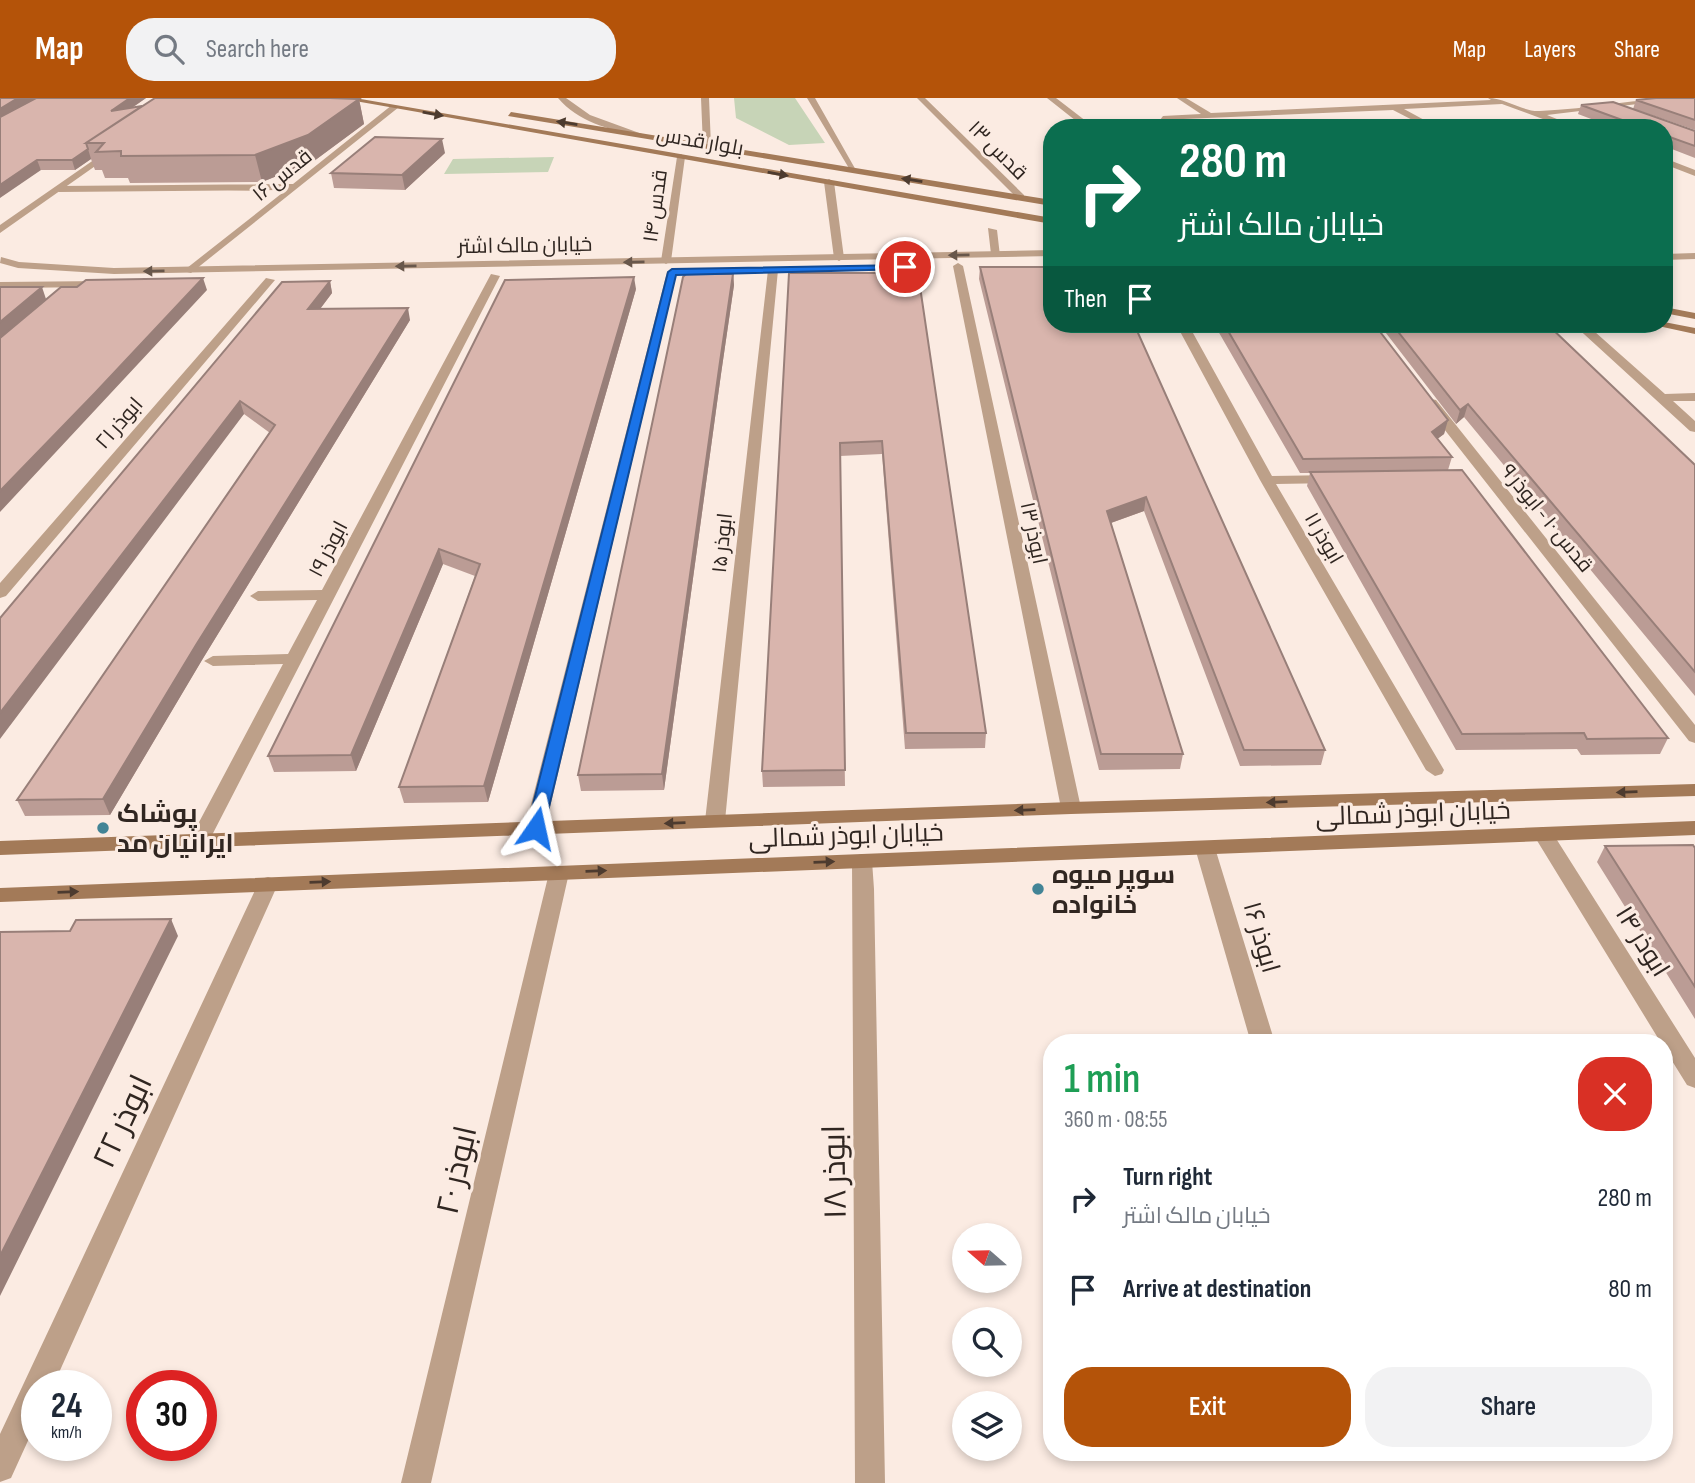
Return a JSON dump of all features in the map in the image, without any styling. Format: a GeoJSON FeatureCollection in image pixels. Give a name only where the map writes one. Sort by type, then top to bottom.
{"type":"FeatureCollection","features":[{"type":"Feature","properties":{"kind":"main road","name":"بلوار قدس"},"geometry":{"type":"LineString","coordinates":[[342,98],[1043,219]]}},
{"type":"Feature","properties":{"kind":"main road","name":"بلوار قدس"},"geometry":{"type":"LineString","coordinates":[[506,113],[1043,202]]}},
{"type":"Feature","properties":{"kind":"main road"},"geometry":{"type":"LineString","coordinates":[[1673,309],[1695,310]]}},
{"type":"Feature","properties":{"kind":"main road"},"geometry":{"type":"LineString","coordinates":[[1673,310],[1695,316]]}},
{"type":"Feature","properties":{"kind":"main road"},"geometry":{"type":"LineString","coordinates":[[1673,321],[1695,325]]}},
{"type":"Feature","properties":{"kind":"main road"},"geometry":{"type":"LineString","coordinates":[[1673,327],[1695,331]]}},
{"type":"Feature","properties":{"kind":"main road","name":"خیابان ابوذر شمالی"},"geometry":{"type":"LineString","coordinates":[[0,848],[1071,808],[1695,790]]}},
{"type":"Feature","properties":{"kind":"main road","name":"خیابان ابوذر شمالی"},"geometry":{"type":"LineString","coordinates":[[0,895],[1695,828]]}},
{"type":"Feature","properties":{"kind":"street"},"geometry":{"type":"LineString","coordinates":[[562,98],[591,119],[638,134]]}},
{"type":"Feature","properties":{"kind":"street"},"geometry":{"type":"LineString","coordinates":[[705,98],[707,146]]}},
{"type":"Feature","properties":{"kind":"street"},"geometry":{"type":"LineString","coordinates":[[811,98],[854,170]]}},
{"type":"Feature","properties":{"kind":"street","name":"قدس ۱۳"},"geometry":{"type":"LineString","coordinates":[[920,98],[1021,198]]}},
{"type":"Feature","properties":{"kind":"street"},"geometry":{"type":"LineString","coordinates":[[1051,98],[1079,119]]}},
{"type":"Feature","properties":{"kind":"street"},"geometry":{"type":"LineString","coordinates":[[1181,98],[1210,116]]}},
{"type":"Feature","properties":{"kind":"street"},"geometry":{"type":"LineString","coordinates":[[1492,98],[1549,119]]}},
{"type":"Feature","properties":{"kind":"street"},"geometry":{"type":"LineString","coordinates":[[1535,114],[1663,100],[1684,102]]}},
{"type":"Feature","properties":{"kind":"street"},"geometry":{"type":"LineString","coordinates":[[1164,119],[1502,102]]}},
{"type":"Feature","properties":{"kind":"street"},"geometry":{"type":"LineString","coordinates":[[1310,104],[1322,110]]}},
{"type":"Feature","properties":{"kind":"street"},"geometry":{"type":"LineString","coordinates":[[1606,106],[1632,115]]}},
{"type":"Feature","properties":{"kind":"street","name":"قدس ۱۶"},"geometry":{"type":"LineString","coordinates":[[191,270],[396,107]]}},
{"type":"Feature","properties":{"kind":"street"},"geometry":{"type":"LineString","coordinates":[[1393,107],[1418,119]]}},
{"type":"Feature","properties":{"kind":"street"},"geometry":{"type":"LineString","coordinates":[[1288,112],[1296,119]]}},
{"type":"Feature","properties":{"kind":"street"},"geometry":{"type":"LineString","coordinates":[[0,230],[124,143]]}},
{"type":"Feature","properties":{"kind":"street","name":"قدس ۱۴"},"geometry":{"type":"LineString","coordinates":[[536,828],[669,267],[681,157]]}},
{"type":"Feature","properties":{"kind":"street"},"geometry":{"type":"LineString","coordinates":[[1673,164],[1695,173]]}},
{"type":"Feature","properties":{"kind":"street"},"geometry":{"type":"LineString","coordinates":[[829,182],[839,258]]}},
{"type":"Feature","properties":{"kind":"street"},"geometry":{"type":"LineString","coordinates":[[59,189],[295,187]]}},
{"type":"Feature","properties":{"kind":"street"},"geometry":{"type":"LineString","coordinates":[[992,230],[996,254]]}},
{"type":"Feature","properties":{"kind":"street","name":"خیابان مالک اشتر"},"geometry":{"type":"LineString","coordinates":[[263,281],[495,276],[839,258],[1043,253]]}},
{"type":"Feature","properties":{"kind":"street"},"geometry":{"type":"LineString","coordinates":[[1673,257],[1695,256]]}},
{"type":"Feature","properties":{"kind":"street","name":"خیابان مالک اشتر"},"geometry":{"type":"LineString","coordinates":[[0,262],[114,271],[669,267],[773,270],[1043,263]]}},
{"type":"Feature","properties":{"kind":"street","name":"ابوذر ۱۳"},"geometry":{"type":"LineString","coordinates":[[958,266],[1071,808]]}},
{"type":"Feature","properties":{"kind":"street","name":"ابوذر ۱۵"},"geometry":{"type":"LineString","coordinates":[[715,821],[773,270]]}},
{"type":"Feature","properties":{"kind":"street","name":"ابوذر ۱۹"},"geometry":{"type":"LineString","coordinates":[[199,841],[495,276]]}},
{"type":"Feature","properties":{"kind":"street","name":"ابوذر ۲۱"},"geometry":{"type":"LineString","coordinates":[[0,593],[263,281]]}},
{"type":"Feature","properties":{"kind":"street"},"geometry":{"type":"LineString","coordinates":[[0,285],[122,284]]}},
{"type":"Feature","properties":{"kind":"street"},"geometry":{"type":"LineString","coordinates":[[62,294],[73,285]]}},
{"type":"Feature","properties":{"kind":"street","name":"ابوذر ۱۱"},"geometry":{"type":"LineString","coordinates":[[1187,333],[1267,480],[1435,770]]}},
{"type":"Feature","properties":{"kind":"street"},"geometry":{"type":"LineString","coordinates":[[1589,333],[1695,428]]}},
{"type":"Feature","properties":{"kind":"street","name":"قدس ۱۰ - ابوذر ۹"},"geometry":{"type":"LineString","coordinates":[[1420,389],[1480,477],[1695,737]]}},
{"type":"Feature","properties":{"kind":"street"},"geometry":{"type":"LineString","coordinates":[[1661,398],[1695,397]]}},
{"type":"Feature","properties":{"kind":"street"},"geometry":{"type":"LineString","coordinates":[[1267,480],[1349,479]]}},
{"type":"Feature","properties":{"kind":"street"},"geometry":{"type":"LineString","coordinates":[[258,596],[328,595]]}},
{"type":"Feature","properties":{"kind":"street"},"geometry":{"type":"LineString","coordinates":[[213,661],[294,659]]}},
{"type":"Feature","properties":{"kind":"street","name":"ابوذر ۱۴"},"geometry":{"type":"LineString","coordinates":[[1543,834],[1668,1034]]}},
{"type":"Feature","properties":{"kind":"street","name":"ابوذر ۱۶"},"geometry":{"type":"LineString","coordinates":[[1205,848],[1260,1034]]}},
{"type":"Feature","properties":{"kind":"street","name":"ابوذر ۱۸"},"geometry":{"type":"LineString","coordinates":[[862,861],[870,1483]]}},
{"type":"Feature","properties":{"kind":"street","name":"ابوذر ۲۰"},"geometry":{"type":"LineString","coordinates":[[416,1483],[559,873]]}},
{"type":"Feature","properties":{"kind":"street","name":"ابوذر ۲۲"},"geometry":{"type":"LineString","coordinates":[[45,1370],[268,884]]}},
{"type":"Feature","properties":{"kind":"street","name":"ابوذر ۱۴"},"geometry":{"type":"LineString","coordinates":[[1673,1043],[1695,1078]]}},
{"type":"Feature","properties":{"kind":"street","name":"ابوذر ۲۲"},"geometry":{"type":"LineString","coordinates":[[0,1467],[21,1422]]}},
{"type":"Feature","properties":{"kind":"green space"},"geometry":{"type":"Polygon","coordinates":[[[734,98],[795,98],[825,143],[789,145],[736,118],[734,98]]]}},
{"type":"Feature","properties":{"kind":"green space"},"geometry":{"type":"Polygon","coordinates":[[[554,157],[548,172],[444,174],[453,159],[554,157]]]}},
{"type":"Feature","properties":{"kind":"building"},"geometry":{"type":"Polygon","coordinates":[[[0,98],[18,98],[0,109],[0,98]]]}},
{"type":"Feature","properties":{"kind":"building"},"geometry":{"type":"Polygon","coordinates":[[[36,98],[130,98],[111,111],[142,106],[86,143],[88,149],[72,160],[37,160],[0,185],[0,117],[36,98]]]}},
{"type":"Feature","properties":{"kind":"building"},"geometry":{"type":"Polygon","coordinates":[[[155,98],[359,99],[308,135],[255,155],[121,156],[121,151],[96,152],[104,143],[86,143],[155,98]]]}},
{"type":"Feature","properties":{"kind":"building"},"geometry":{"type":"Polygon","coordinates":[[[1695,98],[1695,120],[1636,100],[1695,98]]]}},
{"type":"Feature","properties":{"kind":"building"},"geometry":{"type":"Polygon","coordinates":[[[1613,102],[1661,119],[1619,119],[1581,105],[1613,102]]]}},
{"type":"Feature","properties":{"kind":"building"},"geometry":{"type":"Polygon","coordinates":[[[1673,123],[1695,131],[1695,146],[1673,138],[1673,123]]]}},
{"type":"Feature","properties":{"kind":"building"},"geometry":{"type":"Polygon","coordinates":[[[375,137],[442,139],[402,175],[331,173],[375,137]]]}},
{"type":"Feature","properties":{"kind":"building"},"geometry":{"type":"Polygon","coordinates":[[[980,267],[1043,267],[1043,333],[1138,333],[1325,750],[1244,750],[1146,497],[1107,511],[1183,754],[1101,754],[980,267]]]}},
{"type":"Feature","properties":{"kind":"building"},"geometry":{"type":"Polygon","coordinates":[[[789,273],[918,273],[986,733],[906,733],[882,441],[840,443],[845,770],[762,771],[789,273]]]}},
{"type":"Feature","properties":{"kind":"building"},"geometry":{"type":"Polygon","coordinates":[[[686,274],[733,274],[662,774],[578,775],[683,277],[686,274]]]}},
{"type":"Feature","properties":{"kind":"building"},"geometry":{"type":"Polygon","coordinates":[[[634,277],[484,786],[399,787],[480,564],[439,549],[351,755],[268,756],[505,280],[634,277]]]}},
{"type":"Feature","properties":{"kind":"building"},"geometry":{"type":"Polygon","coordinates":[[[203,278],[0,491],[0,338],[61,287],[77,287],[86,280],[203,278]]]}},
{"type":"Feature","properties":{"kind":"building"},"geometry":{"type":"Polygon","coordinates":[[[330,281],[308,309],[408,308],[196,645],[103,799],[17,800],[275,425],[240,401],[0,713],[0,618],[282,282],[330,281]]]}},
{"type":"Feature","properties":{"kind":"building"},"geometry":{"type":"Polygon","coordinates":[[[0,287],[42,287],[0,322],[0,287]]]}},
{"type":"Feature","properties":{"kind":"building"},"geometry":{"type":"Polygon","coordinates":[[[1229,333],[1381,333],[1448,420],[1432,432],[1452,457],[1303,459],[1229,333]]]}},
{"type":"Feature","properties":{"kind":"building"},"geometry":{"type":"Polygon","coordinates":[[[1399,333],[1556,333],[1695,465],[1695,672],[1468,404],[1460,410],[1399,333]]]}},
{"type":"Feature","properties":{"kind":"building"},"geometry":{"type":"Polygon","coordinates":[[[1462,470],[1668,738],[1587,739],[1584,733],[1462,734],[1310,472],[1462,470]]]}},
{"type":"Feature","properties":{"kind":"building"},"geometry":{"type":"Polygon","coordinates":[[[1693,845],[1695,848],[1695,987],[1605,846],[1693,845]]]}},
{"type":"Feature","properties":{"kind":"building"},"geometry":{"type":"Polygon","coordinates":[[[171,919],[0,1256],[0,932],[70,931],[76,920],[171,919]]]}},
{"type":"Feature","properties":{"kind":"place","name":"پوشاک ایرانیان مد"},"geometry":{"type":"Point","coordinates":[103,828]}},
{"type":"Feature","properties":{"kind":"place","name":"سوپر میوه خانواده"},"geometry":{"type":"Point","coordinates":[1038,889]}},
{"type":"Feature","properties":{"kind":"route"},"geometry":{"type":"LineString","coordinates":[[536,828],[672,272],[905,267]]}}]}
